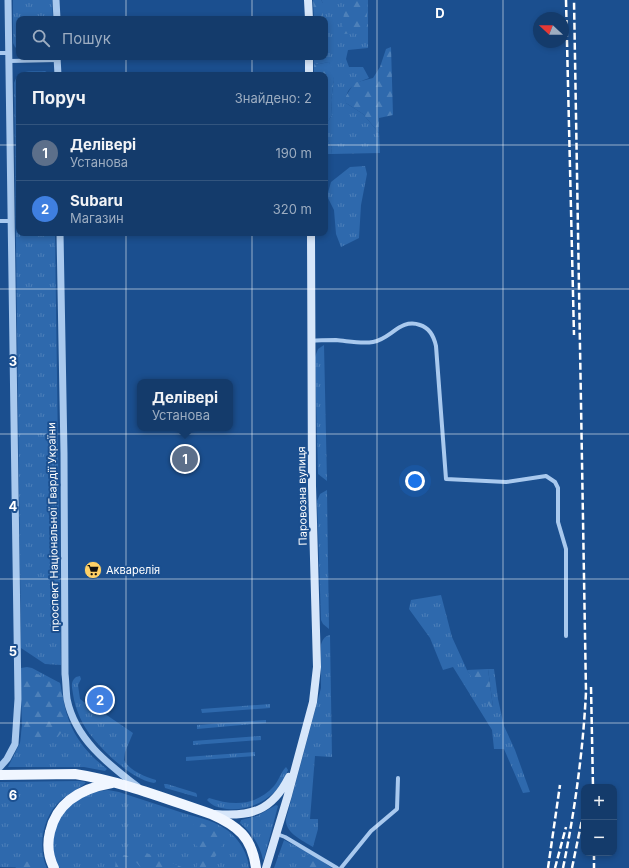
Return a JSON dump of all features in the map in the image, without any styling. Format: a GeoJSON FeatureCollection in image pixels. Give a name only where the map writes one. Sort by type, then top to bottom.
{"type":"FeatureCollection","features":[{"type":"Feature","properties":{"kind":"main road"},"geometry":{"type":"LineString","coordinates":[[308,0],[309,16]]}},
{"type":"Feature","properties":{"kind":"main road"},"geometry":{"type":"LineString","coordinates":[[309,60],[309,72]]}},
{"type":"Feature","properties":{"kind":"main road","name":"Паровозна вулиця"},"geometry":{"type":"LineString","coordinates":[[266,868],[313,702],[317,667],[312,486],[311,236]]}},
{"type":"Feature","properties":{"kind":"main road","name":"Паровозна вулиця"},"geometry":{"type":"LineString","coordinates":[[211,814],[232,816],[243,815],[269,804],[281,793],[298,756]]}},
{"type":"Feature","properties":{"kind":"main road"},"geometry":{"type":"LineString","coordinates":[[0,775],[75,774],[116,783],[211,814],[238,828],[245,836],[255,858],[256,868]]}},
{"type":"Feature","properties":{"kind":"main road"},"geometry":{"type":"LineString","coordinates":[[54,868],[49,853],[49,843],[52,827],[64,804],[79,793],[90,788],[116,783]]}},
{"type":"Feature","properties":{"kind":"street"},"geometry":{"type":"LineString","coordinates":[[0,767],[7,759],[15,744],[18,699],[8,0]]}},
{"type":"Feature","properties":{"kind":"street"},"geometry":{"type":"LineString","coordinates":[[56,0],[57,16]]}},
{"type":"Feature","properties":{"kind":"street"},"geometry":{"type":"LineString","coordinates":[[0,53],[9,53]]}},
{"type":"Feature","properties":{"kind":"street"},"geometry":{"type":"LineString","coordinates":[[9,61],[25,60]]}},
{"type":"Feature","properties":{"kind":"street"},"geometry":{"type":"LineString","coordinates":[[57,60],[58,72]]}},
{"type":"Feature","properties":{"kind":"street"},"geometry":{"type":"LineString","coordinates":[[0,221],[12,221]]}},
{"type":"Feature","properties":{"kind":"street","name":"проспект Національної Гвардії України"},"geometry":{"type":"LineString","coordinates":[[60,236],[64,453],[65,674],[68,700],[76,726],[96,753],[143,791]]}},
{"type":"Feature","properties":{"kind":"street"},"geometry":{"type":"LineString","coordinates":[[311,341],[336,340],[364,343],[375,342],[404,324],[412,323],[423,326],[428,330],[434,338],[436,346],[446,480],[506,482],[546,476],[555,482],[558,488],[558,522],[566,549],[566,636]]}},
{"type":"Feature","properties":{"kind":"street"},"geometry":{"type":"LineString","coordinates":[[341,868],[371,831],[397,809],[398,778]]}},
{"type":"Feature","properties":{"kind":"street"},"geometry":{"type":"LineString","coordinates":[[276,834],[285,837],[337,868]]}},
{"type":"Feature","properties":{"kind":"green space"},"geometry":{"type":"Polygon","coordinates":[[[13,0],[52,0],[53,16],[16,16],[16,48],[13,43],[13,0]]]}},
{"type":"Feature","properties":{"kind":"green space"},"geometry":{"type":"Polygon","coordinates":[[[313,0],[321,0],[323,3],[323,16],[314,16],[313,0]]]}},
{"type":"Feature","properties":{"kind":"green space"},"geometry":{"type":"Polygon","coordinates":[[[321,0],[368,0],[368,48],[348,50],[346,59],[349,67],[363,67],[369,78],[349,89],[346,103],[363,114],[379,133],[380,153],[331,154],[332,148],[328,140],[328,121],[332,115],[331,100],[334,80],[329,62],[314,65],[314,60],[328,60],[328,16],[323,16],[323,3],[321,0]]]}},
{"type":"Feature","properties":{"kind":"green space"},"geometry":{"type":"Polygon","coordinates":[[[345,0],[368,0],[366,31],[360,33],[342,34],[345,0]]]}},
{"type":"Feature","properties":{"kind":"green space"},"geometry":{"type":"Polygon","coordinates":[[[391,47],[393,115],[379,118],[379,133],[363,114],[346,103],[346,96],[354,83],[373,78],[380,67],[386,49],[391,47]]]}},
{"type":"Feature","properties":{"kind":"green space"},"geometry":{"type":"Polygon","coordinates":[[[329,62],[333,70],[334,80],[331,100],[332,115],[328,121],[328,72],[314,72],[314,65],[329,62]]]}},
{"type":"Feature","properties":{"kind":"green space"},"geometry":{"type":"Polygon","coordinates":[[[30,71],[46,72],[26,72],[30,71]]]}},
{"type":"Feature","properties":{"kind":"green space"},"geometry":{"type":"Polygon","coordinates":[[[16,78],[16,236],[55,236],[61,665],[45,664],[21,648],[14,83],[16,78]]]}},
{"type":"Feature","properties":{"kind":"green space"},"geometry":{"type":"Polygon","coordinates":[[[328,140],[332,148],[331,154],[328,154],[328,140]]]}},
{"type":"Feature","properties":{"kind":"green space"},"geometry":{"type":"Polygon","coordinates":[[[365,166],[367,174],[361,205],[359,238],[341,247],[336,234],[334,210],[328,198],[328,192],[331,182],[350,167],[365,166]]]}},
{"type":"Feature","properties":{"kind":"green space"},"geometry":{"type":"Polygon","coordinates":[[[324,345],[327,481],[318,474],[315,357],[318,349],[324,345]]]}},
{"type":"Feature","properties":{"kind":"green space"},"geometry":{"type":"Polygon","coordinates":[[[327,490],[329,629],[321,620],[317,501],[320,494],[327,490]]]}},
{"type":"Feature","properties":{"kind":"green space"},"geometry":{"type":"Polygon","coordinates":[[[441,595],[452,637],[467,670],[493,707],[488,669],[494,669],[498,699],[504,726],[515,750],[530,792],[523,793],[504,749],[494,749],[492,730],[453,667],[443,670],[430,638],[409,609],[411,600],[441,595]]]}},
{"type":"Feature","properties":{"kind":"green space"},"geometry":{"type":"Polygon","coordinates":[[[330,635],[332,757],[315,756],[310,819],[318,819],[318,829],[313,847],[299,839],[291,832],[286,824],[286,819],[321,688],[321,645],[323,640],[330,635]]]}},
{"type":"Feature","properties":{"kind":"green space"},"geometry":{"type":"Polygon","coordinates":[[[21,668],[32,668],[60,683],[65,709],[74,731],[87,750],[107,769],[105,771],[84,767],[8,767],[20,743],[22,726],[21,668]]]}},
{"type":"Feature","properties":{"kind":"green space"},"geometry":{"type":"Polygon","coordinates":[[[21,668],[60,683],[69,723],[57,738],[21,738],[21,668]]]}},
{"type":"Feature","properties":{"kind":"green space"},"geometry":{"type":"Polygon","coordinates":[[[488,669],[493,707],[490,707],[467,670],[488,669]]]}},
{"type":"Feature","properties":{"kind":"green space"},"geometry":{"type":"Polygon","coordinates":[[[80,676],[81,679],[78,685],[80,699],[88,705],[89,703],[133,733],[125,752],[124,760],[126,764],[142,775],[156,780],[156,782],[146,781],[129,772],[105,751],[89,734],[80,718],[73,694],[73,681],[76,677],[80,676]]]}},
{"type":"Feature","properties":{"kind":"green space"},"geometry":{"type":"Polygon","coordinates":[[[270,704],[270,708],[202,713],[201,709],[270,704]]]}},
{"type":"Feature","properties":{"kind":"green space"},"geometry":{"type":"Polygon","coordinates":[[[266,720],[266,723],[197,729],[197,725],[266,720]]]}},
{"type":"Feature","properties":{"kind":"green space"},"geometry":{"type":"Polygon","coordinates":[[[261,736],[261,740],[193,745],[193,741],[261,736]]]}},
{"type":"Feature","properties":{"kind":"green space"},"geometry":{"type":"Polygon","coordinates":[[[255,752],[255,756],[186,761],[186,757],[255,752]]]}},
{"type":"Feature","properties":{"kind":"green space"},"geometry":{"type":"Polygon","coordinates":[[[286,767],[288,770],[279,787],[272,795],[255,805],[246,808],[227,809],[211,804],[207,800],[209,798],[218,801],[235,803],[252,801],[267,793],[274,786],[286,767]]]}},
{"type":"Feature","properties":{"kind":"green space"},"geometry":{"type":"Polygon","coordinates":[[[0,782],[86,782],[55,806],[46,823],[42,841],[42,851],[47,868],[0,867],[0,782]]]}},
{"type":"Feature","properties":{"kind":"green space"},"geometry":{"type":"Polygon","coordinates":[[[164,784],[196,793],[197,797],[165,788],[164,784]]]}},
{"type":"Feature","properties":{"kind":"green space"},"geometry":{"type":"Polygon","coordinates":[[[108,790],[119,792],[219,825],[229,831],[241,845],[249,868],[57,868],[52,857],[52,838],[61,817],[71,805],[83,796],[108,790]]]}},
{"type":"Feature","properties":{"kind":"green space"},"geometry":{"type":"Polygon","coordinates":[[[276,805],[278,806],[263,860],[260,849],[255,840],[240,823],[241,820],[257,816],[276,805]]]}},
{"type":"Feature","properties":{"kind":"green space"},"geometry":{"type":"Polygon","coordinates":[[[196,821],[215,829],[224,837],[221,850],[205,868],[197,867],[198,847],[191,841],[202,836],[192,826],[196,821]]]}},
{"type":"Feature","properties":{"kind":"green space"},"geometry":{"type":"Polygon","coordinates":[[[284,840],[311,854],[332,868],[274,868],[284,840]]]}},
{"type":"Feature","properties":{"kind":"green space"},"geometry":{"type":"Polygon","coordinates":[[[135,849],[184,868],[141,868],[131,856],[135,849]]]}},
{"type":"Feature","properties":{"kind":"green space"},"geometry":{"type":"Polygon","coordinates":[[[121,854],[128,856],[133,868],[115,868],[116,858],[121,854]]]}},
{"type":"Feature","properties":{"kind":"green space"},"geometry":{"type":"Polygon","coordinates":[[[311,854],[331,868],[287,868],[296,867],[301,857],[311,854]]]}},
{"type":"Feature","properties":{"kind":"green space"},"geometry":{"type":"Polygon","coordinates":[[[11,860],[42,863],[43,868],[16,868],[11,860]]]}},
{"type":"Feature","properties":{"kind":"railway"},"geometry":{"type":"LineString","coordinates":[[566,0],[574,335]]}},
{"type":"Feature","properties":{"kind":"railway"},"geometry":{"type":"LineString","coordinates":[[563,868],[578,780],[586,692],[574,0]]}},
{"type":"Feature","properties":{"kind":"railway"},"geometry":{"type":"LineString","coordinates":[[591,687],[593,784]]}},
{"type":"Feature","properties":{"kind":"railway"},"geometry":{"type":"LineString","coordinates":[[548,868],[560,785]]}},
{"type":"Feature","properties":{"kind":"railway"},"geometry":{"type":"LineString","coordinates":[[572,868],[582,820]]}},
{"type":"Feature","properties":{"kind":"railway"},"geometry":{"type":"LineString","coordinates":[[555,868],[566,827]]}},
{"type":"Feature","properties":{"kind":"railway"},"geometry":{"type":"LineString","coordinates":[[594,856],[594,868]]}},
{"type":"Feature","properties":{"kind":"place","name":"Делівері"},"geometry":{"type":"Point","coordinates":[185,459]}},
{"type":"Feature","properties":{"kind":"place","name":"Акварелія"},"geometry":{"type":"Point","coordinates":[93,570]}},
{"type":"Feature","properties":{"kind":"place","name":"Subaru"},"geometry":{"type":"Point","coordinates":[100,700]}}]}
